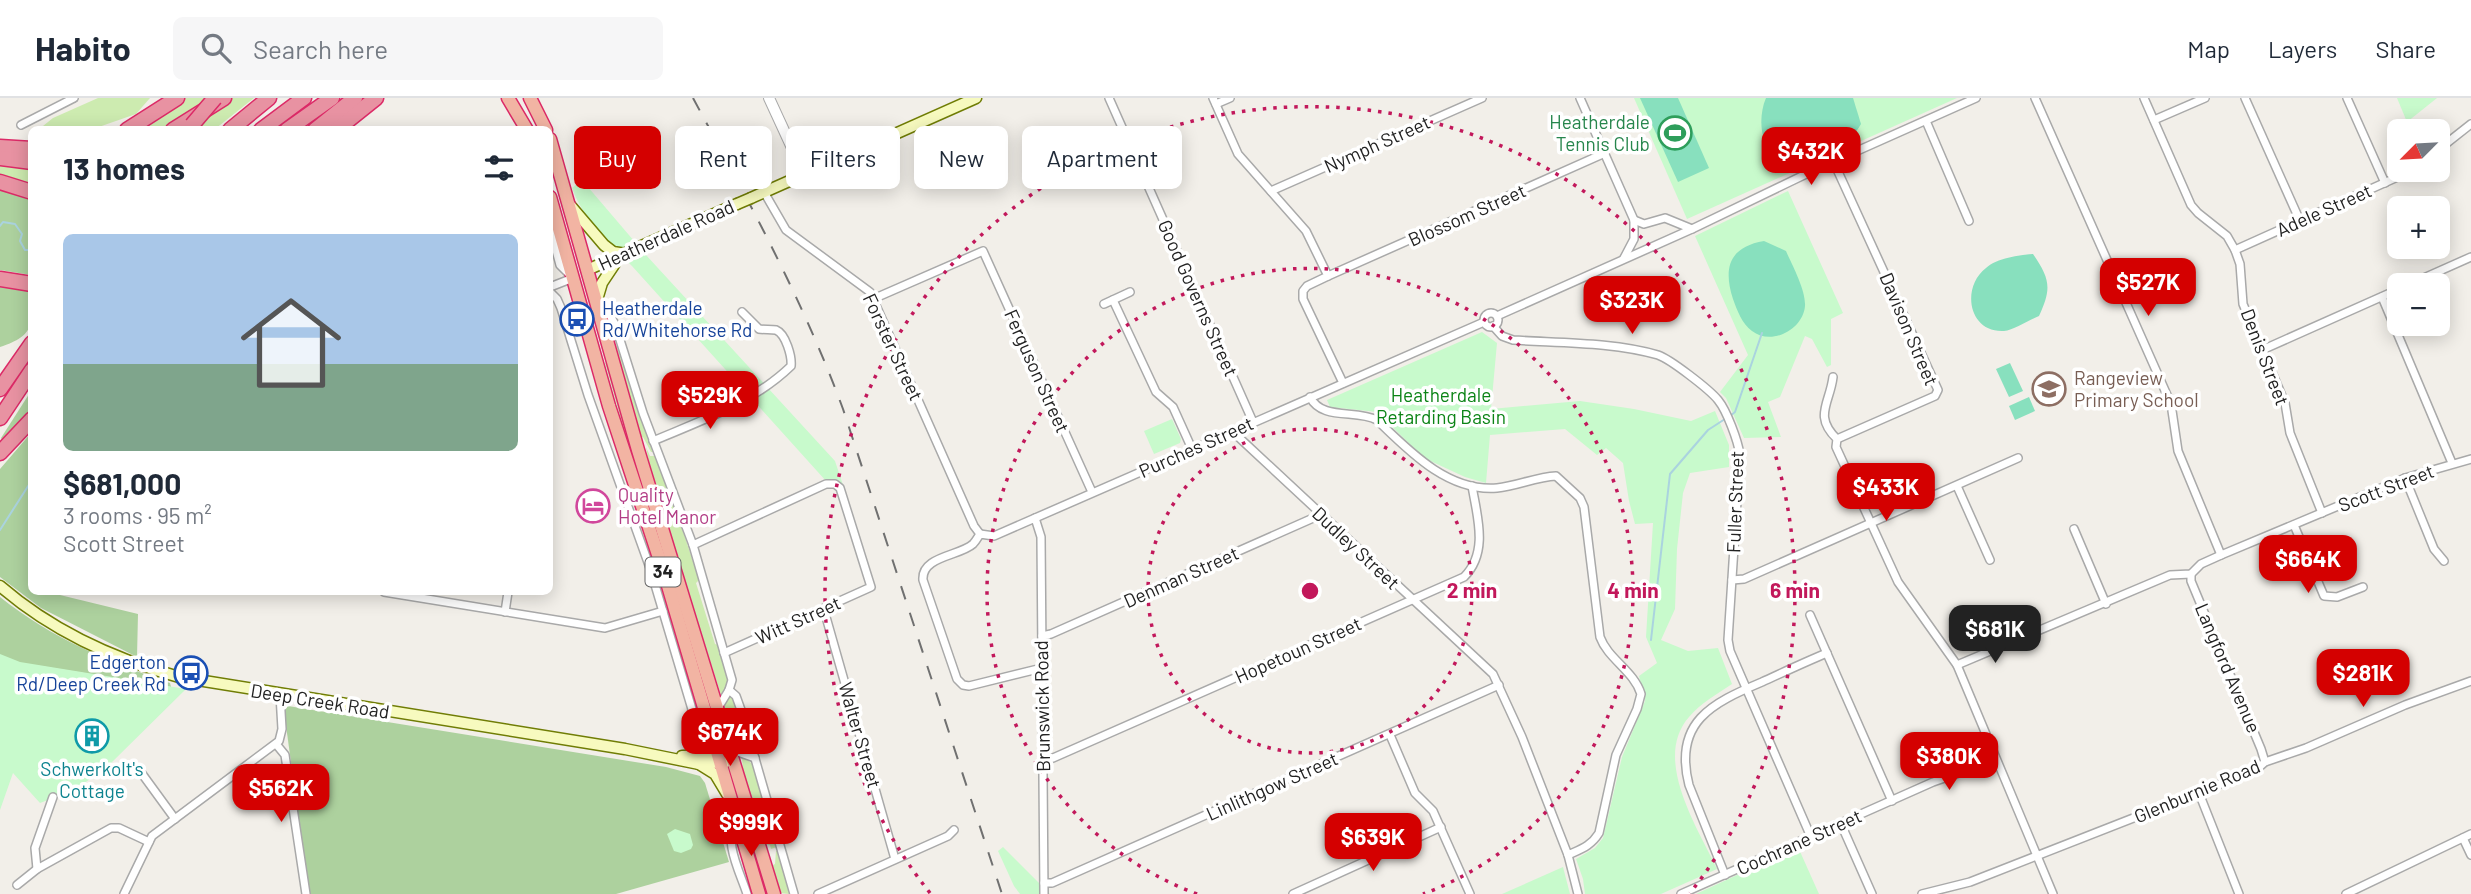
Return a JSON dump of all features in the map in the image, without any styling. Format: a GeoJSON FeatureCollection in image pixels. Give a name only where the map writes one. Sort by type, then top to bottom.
{"type":"FeatureCollection","features":[{"type":"Feature","properties":{"kind":"highway"},"geometry":{"type":"LineString","coordinates":[[133,126],[177,98]]}},
{"type":"Feature","properties":{"kind":"highway"},"geometry":{"type":"LineString","coordinates":[[191,126],[215,98]]}},
{"type":"Feature","properties":{"kind":"highway"},"geometry":{"type":"LineString","coordinates":[[179,126],[224,98]]}},
{"type":"Feature","properties":{"kind":"highway"},"geometry":{"type":"LineString","coordinates":[[235,126],[269,98]]}},
{"type":"Feature","properties":{"kind":"highway"},"geometry":{"type":"LineString","coordinates":[[266,126],[304,98]]}},
{"type":"Feature","properties":{"kind":"highway"},"geometry":{"type":"LineString","coordinates":[[293,126],[332,98]]}},
{"type":"Feature","properties":{"kind":"highway"},"geometry":{"type":"LineString","coordinates":[[319,126],[355,98]]}},
{"type":"Feature","properties":{"kind":"highway"},"geometry":{"type":"LineString","coordinates":[[341,126],[376,98]]}},
{"type":"Feature","properties":{"kind":"highway"},"geometry":{"type":"LineString","coordinates":[[508,98],[525,126]]}},
{"type":"Feature","properties":{"kind":"highway"},"geometry":{"type":"LineString","coordinates":[[530,98],[544,126]]}},
{"type":"Feature","properties":{"kind":"highway"},"geometry":{"type":"LineString","coordinates":[[0,147],[28,149]]}},
{"type":"Feature","properties":{"kind":"highway","name":"34"},"geometry":{"type":"LineString","coordinates":[[553,150],[596,303],[606,320],[638,450],[774,894]]}},
{"type":"Feature","properties":{"kind":"highway"},"geometry":{"type":"LineString","coordinates":[[0,158],[28,162]]}},
{"type":"Feature","properties":{"kind":"highway"},"geometry":{"type":"LineString","coordinates":[[0,182],[28,191]]}},
{"type":"Feature","properties":{"kind":"highway","name":"34"},"geometry":{"type":"LineString","coordinates":[[553,208],[635,489],[666,579],[759,894]]}},
{"type":"Feature","properties":{"kind":"highway"},"geometry":{"type":"LineString","coordinates":[[573,278],[587,270]]}},
{"type":"Feature","properties":{"kind":"highway"},"geometry":{"type":"LineString","coordinates":[[0,279],[28,283]]}},
{"type":"Feature","properties":{"kind":"highway"},"geometry":{"type":"LineString","coordinates":[[587,326],[606,320]]}},
{"type":"Feature","properties":{"kind":"highway"},"geometry":{"type":"LineString","coordinates":[[0,389],[28,347]]}},
{"type":"Feature","properties":{"kind":"highway"},"geometry":{"type":"LineString","coordinates":[[0,418],[28,376]]}},
{"type":"Feature","properties":{"kind":"highway"},"geometry":{"type":"LineString","coordinates":[[0,453],[28,423]]}},
{"type":"Feature","properties":{"kind":"main road","name":"Heatherdale Road"},"geometry":{"type":"LineString","coordinates":[[900,132],[976,98]]}},
{"type":"Feature","properties":{"kind":"main road","name":"Heatherdale Road"},"geometry":{"type":"LineString","coordinates":[[587,270],[786,182]]}},
{"type":"Feature","properties":{"kind":"main road"},"geometry":{"type":"LineString","coordinates":[[567,201],[604,245],[623,255],[603,283],[596,303]]}},
{"type":"Feature","properties":{"kind":"main road","name":"Deep Creek Road"},"geometry":{"type":"LineString","coordinates":[[0,586],[43,619],[101,650],[151,670],[179,677],[660,755],[699,764],[717,751]]}},
{"type":"Feature","properties":{"kind":"main road","name":"Deep Creek Road"},"geometry":{"type":"LineString","coordinates":[[660,755],[697,755],[717,751],[733,755]]}},
{"type":"Feature","properties":{"kind":"main road"},"geometry":{"type":"LineString","coordinates":[[699,764],[715,774],[732,803]]}},
{"type":"Feature","properties":{"kind":"street"},"geometry":{"type":"LineString","coordinates":[[21,125],[33,116],[74,98]]}},
{"type":"Feature","properties":{"kind":"street"},"geometry":{"type":"LineString","coordinates":[[769,98],[786,135]]}},
{"type":"Feature","properties":{"kind":"street","name":"Good Governs Street"},"geometry":{"type":"LineString","coordinates":[[1109,98],[1253,422]]}},
{"type":"Feature","properties":{"kind":"street"},"geometry":{"type":"LineString","coordinates":[[1230,98],[1214,101],[1238,154],[1306,231],[1328,276]]}},
{"type":"Feature","properties":{"kind":"street","name":"Nymph Street"},"geometry":{"type":"LineString","coordinates":[[1271,191],[1482,98]]}},
{"type":"Feature","properties":{"kind":"street"},"geometry":{"type":"LineString","coordinates":[[1580,98],[1634,220],[1634,239],[1624,259]]}},
{"type":"Feature","properties":{"kind":"street","name":"Purches Street"},"geometry":{"type":"LineString","coordinates":[[1042,668],[969,686],[963,685],[957,679],[923,580],[923,573],[928,565],[972,545],[980,534],[995,536],[1484,322],[1487,314],[1497,316],[1976,98]]}},
{"type":"Feature","properties":{"kind":"street"},"geometry":{"type":"LineString","coordinates":[[2035,98],[2171,404],[2178,451],[2221,555]]}},
{"type":"Feature","properties":{"kind":"street","name":"Denis Street"},"geometry":{"type":"LineString","coordinates":[[2144,98],[2191,205],[2227,236],[2235,250],[2240,264],[2243,304],[2285,403],[2290,433],[2322,513]]}},
{"type":"Feature","properties":{"kind":"street"},"geometry":{"type":"LineString","coordinates":[[2154,120],[2205,98]]}},
{"type":"Feature","properties":{"kind":"street"},"geometry":{"type":"LineString","coordinates":[[2245,98],[2300,221]]}},
{"type":"Feature","properties":{"kind":"street"},"geometry":{"type":"LineString","coordinates":[[2347,98],[2385,183]]}},
{"type":"Feature","properties":{"kind":"street"},"geometry":{"type":"LineString","coordinates":[[1926,121],[1969,221]]}},
{"type":"Feature","properties":{"kind":"street"},"geometry":{"type":"LineString","coordinates":[[2450,141],[2471,124]]}},
{"type":"Feature","properties":{"kind":"street","name":"Blossom Street"},"geometry":{"type":"LineString","coordinates":[[1343,383],[1303,299],[1303,291],[1307,286],[1605,153]]}},
{"type":"Feature","properties":{"kind":"street","name":"Davison Street"},"geometry":{"type":"LineString","coordinates":[[1834,162],[1938,390],[1935,396],[1837,439]]}},
{"type":"Feature","properties":{"kind":"street","name":"Adele Street"},"geometry":{"type":"LineString","coordinates":[[2235,250],[2385,183]]}},
{"type":"Feature","properties":{"kind":"street","name":"Forster Street"},"geometry":{"type":"LineString","coordinates":[[764,192],[786,230],[866,288],[873,299],[974,526],[980,534]]}},
{"type":"Feature","properties":{"kind":"street"},"geometry":{"type":"LineString","coordinates":[[1634,220],[1644,224],[1665,218],[1692,229]]}},
{"type":"Feature","properties":{"kind":"street"},"geometry":{"type":"LineString","coordinates":[[553,239],[560,265],[573,278],[553,288]]}},
{"type":"Feature","properties":{"kind":"street","name":"Ferguson Street"},"geometry":{"type":"LineString","coordinates":[[873,299],[983,251],[1092,492]]}},
{"type":"Feature","properties":{"kind":"street"},"geometry":{"type":"LineString","coordinates":[[2435,273],[2471,257]]}},
{"type":"Feature","properties":{"kind":"street"},"geometry":{"type":"LineString","coordinates":[[1104,304],[1130,292]]}},
{"type":"Feature","properties":{"kind":"street"},"geometry":{"type":"LineString","coordinates":[[553,294],[561,309],[588,395],[638,530],[697,726],[717,751]]}},
{"type":"Feature","properties":{"kind":"street"},"geometry":{"type":"LineString","coordinates":[[2262,350],[2387,295]]}},
{"type":"Feature","properties":{"kind":"street"},"geometry":{"type":"LineString","coordinates":[[2382,297],[2452,463]]}},
{"type":"Feature","properties":{"kind":"street"},"geometry":{"type":"LineString","coordinates":[[1113,300],[1156,392],[1172,407],[1192,449]]}},
{"type":"Feature","properties":{"kind":"street"},"geometry":{"type":"LineString","coordinates":[[653,441],[740,402],[761,390],[791,366],[790,356],[780,333],[759,329],[742,312]]}},
{"type":"Feature","properties":{"kind":"street"},"geometry":{"type":"LineString","coordinates":[[1484,322],[1489,327],[1493,326],[1497,323],[1497,316]]}},
{"type":"Feature","properties":{"kind":"street"},"geometry":{"type":"LineString","coordinates":[[606,320],[693,545],[732,680],[729,691],[718,708]]}},
{"type":"Feature","properties":{"kind":"street","name":"Fuller Street"},"geometry":{"type":"LineString","coordinates":[[1493,326],[1502,336],[1513,340],[1624,348],[1659,355],[1670,360],[1718,400],[1740,455],[1728,640],[1730,651],[1811,837]]}},
{"type":"Feature","properties":{"kind":"street"},"geometry":{"type":"LineString","coordinates":[[1833,377],[1823,415],[1827,427],[1837,439],[1836,447],[1898,582],[1957,665],[2053,894]]}},
{"type":"Feature","properties":{"kind":"street"},"geometry":{"type":"LineString","coordinates":[[1310,397],[1314,405],[1324,411],[1369,415],[1421,462],[1472,486],[1500,488],[1556,476],[1580,498],[1584,508],[1600,637],[1641,694],[1616,755],[1599,833],[1594,842],[1567,855]]}},
{"type":"Feature","properties":{"kind":"street","name":"Dudley Street"},"geometry":{"type":"LineString","coordinates":[[1233,431],[1493,674],[1522,737],[1567,855],[1578,894]]}},
{"type":"Feature","properties":{"kind":"street"},"geometry":{"type":"LineString","coordinates":[[1732,580],[1744,579],[2018,458]]}},
{"type":"Feature","properties":{"kind":"street","name":"Scott Street"},"geometry":{"type":"LineString","coordinates":[[1957,665],[2170,575],[2191,574],[2201,564],[2221,555],[2405,478],[2471,459]]}},
{"type":"Feature","properties":{"kind":"street"},"geometry":{"type":"LineString","coordinates":[[2405,478],[2434,549],[2444,561]]}},
{"type":"Feature","properties":{"kind":"street","name":"Witt Street"},"geometry":{"type":"LineString","coordinates":[[693,545],[826,484],[835,484],[840,488],[871,587],[724,653]]}},
{"type":"Feature","properties":{"kind":"street","name":"Hopetoun Street"},"geometry":{"type":"LineString","coordinates":[[1043,760],[1053,758],[1464,577],[1470,571],[1481,541],[1472,486]]}},
{"type":"Feature","properties":{"kind":"street"},"geometry":{"type":"LineString","coordinates":[[1957,486],[1990,560]]}},
{"type":"Feature","properties":{"kind":"street","name":"Denman Street"},"geometry":{"type":"LineString","coordinates":[[1042,636],[1320,515]]}},
{"type":"Feature","properties":{"kind":"street","name":"Brunswick Road"},"geometry":{"type":"LineString","coordinates":[[1035,518],[1041,537],[1044,894]]}},
{"type":"Feature","properties":{"kind":"street"},"geometry":{"type":"LineString","coordinates":[[2294,524],[2324,596],[2337,597],[2363,587]]}},
{"type":"Feature","properties":{"kind":"street"},"geometry":{"type":"LineString","coordinates":[[2074,529],[2106,604]]}},
{"type":"Feature","properties":{"kind":"street","name":"Langford Avenue"},"geometry":{"type":"LineString","coordinates":[[2191,574],[2191,581],[2265,762]]}},
{"type":"Feature","properties":{"kind":"street"},"geometry":{"type":"LineString","coordinates":[[402,595],[605,628],[663,611]]}},
{"type":"Feature","properties":{"kind":"street"},"geometry":{"type":"LineString","coordinates":[[505,612],[508,595]]}},
{"type":"Feature","properties":{"kind":"street","name":"Walter Street"},"geometry":{"type":"LineString","coordinates":[[824,610],[895,859]]}},
{"type":"Feature","properties":{"kind":"street"},"geometry":{"type":"LineString","coordinates":[[1810,615],[1892,801]]}},
{"type":"Feature","properties":{"kind":"street"},"geometry":{"type":"LineString","coordinates":[[1725,875],[1685,770],[1689,738],[1705,712],[1716,703],[1827,653]]}},
{"type":"Feature","properties":{"kind":"street","name":"Glenburnie Road"},"geometry":{"type":"LineString","coordinates":[[1922,894],[1970,882],[2199,793],[2256,770],[2265,762],[2471,681]]}},
{"type":"Feature","properties":{"kind":"street","name":"Linlithgow Street"},"geometry":{"type":"LineString","coordinates":[[1044,883],[1052,883],[1499,685]]}},
{"type":"Feature","properties":{"kind":"street"},"geometry":{"type":"LineString","coordinates":[[729,691],[736,696],[794,894]]}},
{"type":"Feature","properties":{"kind":"street"},"geometry":{"type":"LineString","coordinates":[[124,894],[152,836],[276,744],[282,729],[279,695]]}},
{"type":"Feature","properties":{"kind":"street"},"geometry":{"type":"LineString","coordinates":[[1390,735],[1415,793],[1433,811],[1470,894]]}},
{"type":"Feature","properties":{"kind":"street"},"geometry":{"type":"LineString","coordinates":[[276,744],[285,755],[306,894]]}},
{"type":"Feature","properties":{"kind":"street"},"geometry":{"type":"LineString","coordinates":[[733,755],[755,758]]}},
{"type":"Feature","properties":{"kind":"street","name":"Cochrane Street"},"geometry":{"type":"LineString","coordinates":[[1681,894],[1933,782],[1996,760]]}},
{"type":"Feature","properties":{"kind":"street"},"geometry":{"type":"LineString","coordinates":[[140,771],[175,819]]}},
{"type":"Feature","properties":{"kind":"street"},"geometry":{"type":"LineString","coordinates":[[2199,793],[2239,894]]}},
{"type":"Feature","properties":{"kind":"street"},"geometry":{"type":"LineString","coordinates":[[37,869],[35,848],[53,797]]}},
{"type":"Feature","properties":{"kind":"street"},"geometry":{"type":"LineString","coordinates":[[737,819],[731,827],[730,835],[747,894]]}},
{"type":"Feature","properties":{"kind":"street"},"geometry":{"type":"LineString","coordinates":[[1840,824],[1872,894]]}},
{"type":"Feature","properties":{"kind":"street"},"geometry":{"type":"LineString","coordinates":[[1293,894],[1441,827]]}},
{"type":"Feature","properties":{"kind":"street"},"geometry":{"type":"LineString","coordinates":[[17,885],[37,869],[111,828],[119,828],[149,842]]}},
{"type":"Feature","properties":{"kind":"street"},"geometry":{"type":"LineString","coordinates":[[818,894],[948,836],[954,830]]}},
{"type":"Feature","properties":{"kind":"street"},"geometry":{"type":"LineString","coordinates":[[2346,894],[2471,834]]}},
{"type":"Feature","properties":{"kind":"street"},"geometry":{"type":"LineString","coordinates":[[2463,838],[2471,855]]}},
{"type":"Feature","properties":{"kind":"street"},"geometry":{"type":"LineString","coordinates":[[2365,885],[2370,894]]}},
{"type":"Feature","properties":{"kind":"green space"},"geometry":{"type":"Polygon","coordinates":[[[98,98],[150,98],[136,114],[102,126],[43,126],[53,118],[98,98]]]}},
{"type":"Feature","properties":{"kind":"green space"},"geometry":{"type":"Polygon","coordinates":[[[183,98],[209,98],[170,126],[141,126],[183,98]]]}},
{"type":"Feature","properties":{"kind":"green space"},"geometry":{"type":"Polygon","coordinates":[[[229,98],[254,98],[219,126],[197,126],[214,107],[229,98]]]}},
{"type":"Feature","properties":{"kind":"green space"},"geometry":{"type":"Polygon","coordinates":[[[1634,98],[1957,98],[1687,219],[1634,98]]]}},
{"type":"Feature","properties":{"kind":"green space","name":"Heatherdale Tennis Club"},"geometry":{"type":"Polygon","coordinates":[[[1640,98],[1678,98],[1709,168],[1678,182],[1640,98]]]}},
{"type":"Feature","properties":{"kind":"green space"},"geometry":{"type":"Polygon","coordinates":[[[1766,98],[1853,98],[1861,124],[1837,148],[1813,158],[1789,161],[1772,153],[1764,139],[1761,122],[1766,98]]]}},
{"type":"Feature","properties":{"kind":"green space"},"geometry":{"type":"Polygon","coordinates":[[[2397,98],[2437,98],[2411,119],[2406,119],[2397,98]]]}},
{"type":"Feature","properties":{"kind":"green space"},"geometry":{"type":"Polygon","coordinates":[[[0,161],[28,165],[28,183],[0,174],[0,161]]]}},
{"type":"Feature","properties":{"kind":"green space"},"geometry":{"type":"Polygon","coordinates":[[[0,188],[28,198],[28,275],[0,270],[0,188]]]}},
{"type":"Feature","properties":{"kind":"green space"},"geometry":{"type":"Polygon","coordinates":[[[572,188],[590,189],[646,255],[835,461],[843,485],[837,479],[826,481],[614,249],[583,210],[572,188]]]}},
{"type":"Feature","properties":{"kind":"green space"},"geometry":{"type":"Polygon","coordinates":[[[1788,191],[1843,313],[1831,319],[1831,365],[1827,367],[1812,339],[1805,336],[1780,397],[1768,402],[1781,437],[1744,438],[1726,398],[1720,392],[1748,355],[1695,236],[1788,191]]]}},
{"type":"Feature","properties":{"kind":"green space"},"geometry":{"type":"Polygon","coordinates":[[[1764,241],[1786,251],[1805,300],[1799,322],[1785,333],[1768,337],[1752,331],[1743,321],[1733,299],[1729,278],[1729,269],[1736,254],[1743,248],[1764,241]]]}},
{"type":"Feature","properties":{"kind":"green space"},"geometry":{"type":"Polygon","coordinates":[[[2033,254],[2043,270],[2047,284],[2046,298],[2039,316],[2004,331],[1992,330],[1982,325],[1972,307],[1971,297],[1978,276],[1996,262],[2033,254]]]}},
{"type":"Feature","properties":{"kind":"green space"},"geometry":{"type":"Polygon","coordinates":[[[0,285],[28,288],[28,330],[20,338],[0,347],[0,285]]]}},
{"type":"Feature","properties":{"kind":"green space","name":"Heatherdale Retarding Basin"},"geometry":{"type":"Polygon","coordinates":[[[1482,332],[1497,343],[1491,409],[1580,401],[1691,421],[1715,411],[1729,445],[1729,467],[1690,473],[1683,493],[1677,549],[1675,609],[1661,640],[1688,651],[1718,648],[1732,684],[1689,717],[1679,734],[1675,753],[1682,793],[1717,869],[1661,894],[1585,894],[1576,859],[1595,848],[1603,838],[1622,757],[1645,701],[1639,676],[1657,663],[1646,637],[1653,523],[1635,524],[1623,463],[1606,448],[1597,455],[1565,429],[1490,435],[1486,483],[1465,477],[1424,458],[1377,412],[1330,407],[1327,400],[1482,332]]]}},
{"type":"Feature","properties":{"kind":"green space"},"geometry":{"type":"Polygon","coordinates":[[[618,345],[653,452],[643,437],[640,438],[616,346],[618,345]]]}},
{"type":"Feature","properties":{"kind":"green space"},"geometry":{"type":"Polygon","coordinates":[[[607,363],[707,695],[644,501],[607,363]]]}},
{"type":"Feature","properties":{"kind":"green space"},"geometry":{"type":"Polygon","coordinates":[[[2010,363],[2023,391],[2009,397],[1996,369],[2010,363]]]}},
{"type":"Feature","properties":{"kind":"green space"},"geometry":{"type":"Polygon","coordinates":[[[28,396],[28,417],[4,444],[1,438],[28,396]]]}},
{"type":"Feature","properties":{"kind":"green space"},"geometry":{"type":"Polygon","coordinates":[[[2029,397],[2035,411],[2015,420],[2009,406],[2029,397]]]}},
{"type":"Feature","properties":{"kind":"green space"},"geometry":{"type":"Polygon","coordinates":[[[1172,419],[1181,439],[1180,443],[1154,454],[1144,431],[1172,419]]]}},
{"type":"Feature","properties":{"kind":"green space"},"geometry":{"type":"Polygon","coordinates":[[[28,436],[28,595],[60,595],[138,614],[137,657],[41,608],[0,577],[0,469],[28,436]]]}},
{"type":"Feature","properties":{"kind":"green space"},"geometry":{"type":"Polygon","coordinates":[[[646,447],[650,456],[655,456],[699,580],[696,583],[726,672],[727,684],[722,698],[651,475],[646,447]]]}},
{"type":"Feature","properties":{"kind":"green space"},"geometry":{"type":"Polygon","coordinates":[[[0,597],[60,637],[170,683],[171,687],[34,665],[0,678],[0,597]]]}},
{"type":"Feature","properties":{"kind":"green space"},"geometry":{"type":"Polygon","coordinates":[[[0,654],[20,662],[186,689],[109,765],[75,790],[40,803],[13,773],[0,810],[0,654]]]}},
{"type":"Feature","properties":{"kind":"green space"},"geometry":{"type":"Polygon","coordinates":[[[730,694],[734,699],[746,742],[734,741],[724,706],[730,694]]]}},
{"type":"Feature","properties":{"kind":"green space"},"geometry":{"type":"Polygon","coordinates":[[[288,706],[666,767],[700,776],[705,783],[729,862],[616,894],[309,894],[284,711],[288,706]]]}},
{"type":"Feature","properties":{"kind":"green space"},"geometry":{"type":"Polygon","coordinates":[[[742,757],[753,765],[777,847],[771,849],[770,845],[765,844],[743,771],[742,757]]]}},
{"type":"Feature","properties":{"kind":"green space"},"geometry":{"type":"Polygon","coordinates":[[[675,829],[690,834],[693,845],[691,849],[681,853],[674,851],[667,834],[675,829]]]}},
{"type":"Feature","properties":{"kind":"green space"},"geometry":{"type":"Polygon","coordinates":[[[1003,847],[1050,894],[1020,894],[998,851],[1003,847]]]}},
{"type":"Feature","properties":{"kind":"green space"},"geometry":{"type":"Polygon","coordinates":[[[1798,847],[1819,894],[1696,894],[1798,847]]]}},
{"type":"Feature","properties":{"kind":"green space"},"geometry":{"type":"Polygon","coordinates":[[[776,851],[789,894],[780,893],[771,866],[775,864],[776,851]]]}},
{"type":"Feature","properties":{"kind":"green space"},"geometry":{"type":"Polygon","coordinates":[[[1563,867],[1570,894],[1502,894],[1563,867]]]}},
{"type":"Feature","properties":{"kind":"waterway"},"geometry":{"type":"LineString","coordinates":[[0,226],[3,222],[15,224],[22,234],[20,241],[25,250],[28,250]]}},
{"type":"Feature","properties":{"kind":"waterway"},"geometry":{"type":"LineString","coordinates":[[1730,416],[1735,412],[1762,333]]}},
{"type":"Feature","properties":{"kind":"waterway"},"geometry":{"type":"LineString","coordinates":[[1651,640],[1670,474],[1708,430],[1725,419]]}},
{"type":"Feature","properties":{"kind":"waterway"},"geometry":{"type":"LineString","coordinates":[[0,530],[28,486]]}},
{"type":"Feature","properties":{"kind":"railway"},"geometry":{"type":"LineString","coordinates":[[693,98],[774,251],[843,409],[1002,894]]}},
{"type":"Feature","properties":{"kind":"place","name":"Heatherdale Tennis Club"},"geometry":{"type":"Point","coordinates":[1675,133]}},
{"type":"Feature","properties":{"kind":"place","name":"Heatherdale Rd/Whitehorse Rd"},"geometry":{"type":"Point","coordinates":[577,319]}},
{"type":"Feature","properties":{"kind":"place","name":"Rangeview Primary School"},"geometry":{"type":"Point","coordinates":[2049,389]}},
{"type":"Feature","properties":{"kind":"place","name":"Quality Hotel Manor"},"geometry":{"type":"Point","coordinates":[593,506]}},
{"type":"Feature","properties":{"kind":"place","name":"Edgerton Rd/Deep Creek Rd"},"geometry":{"type":"Point","coordinates":[191,673]}},
{"type":"Feature","properties":{"kind":"place","name":"Schwerkolt's Cottage"},"geometry":{"type":"Point","coordinates":[92,736]}}]}
